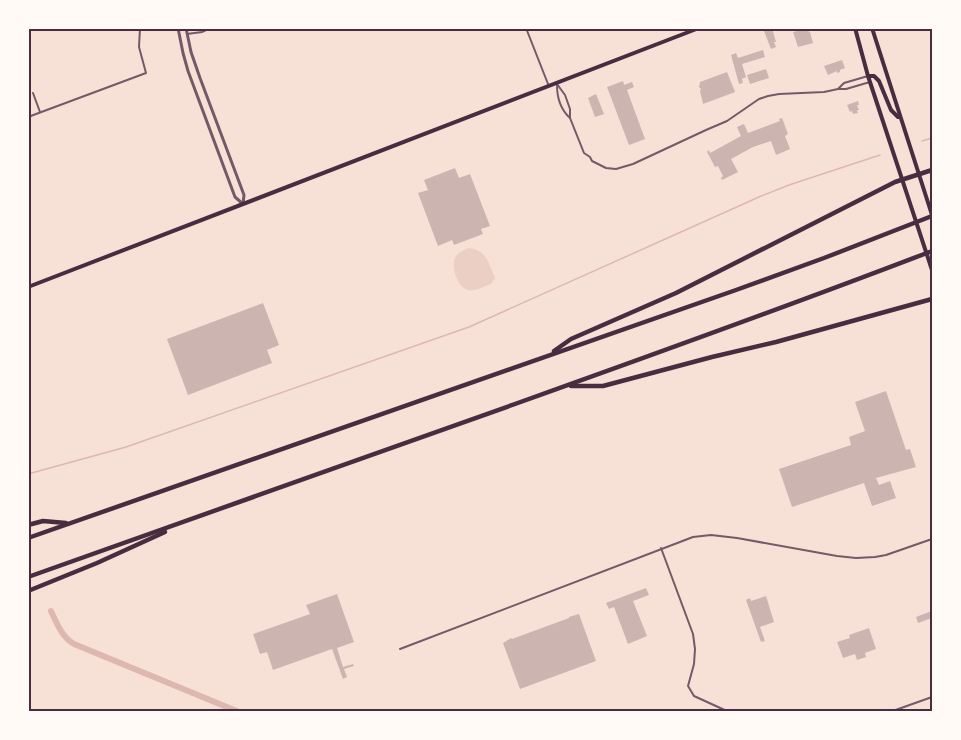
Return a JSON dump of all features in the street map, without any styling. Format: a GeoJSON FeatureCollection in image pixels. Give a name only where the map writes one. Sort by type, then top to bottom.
{"type":"FeatureCollection","features":[{"type":"Feature","properties":{"kind":"highway"},"geometry":{"type":"LineString","coordinates":[[546,356],[571,339],[676,293],[902,180],[933,170]]}},
{"type":"Feature","properties":{"kind":"highway"},"geometry":{"type":"LineString","coordinates":[[28,538],[813,262],[933,215]]}},
{"type":"Feature","properties":{"kind":"highway"},"geometry":{"type":"LineString","coordinates":[[28,577],[566,386],[933,251]]}},
{"type":"Feature","properties":{"kind":"highway"},"geometry":{"type":"LineString","coordinates":[[566,386],[603,386],[933,299]]}},
{"type":"Feature","properties":{"kind":"highway"},"geometry":{"type":"LineString","coordinates":[[28,525],[43,521],[69,523]]}},
{"type":"Feature","properties":{"kind":"highway"},"geometry":{"type":"LineString","coordinates":[[28,591],[97,563],[189,521]]}},
{"type":"Feature","properties":{"kind":"main road"},"geometry":{"type":"LineString","coordinates":[[28,287],[699,28]]}},
{"type":"Feature","properties":{"kind":"main road"},"geometry":{"type":"LineString","coordinates":[[855,28],[896,163],[933,270]]}},
{"type":"Feature","properties":{"kind":"main road"},"geometry":{"type":"LineString","coordinates":[[872,28],[933,215]]}},
{"type":"Feature","properties":{"kind":"main road"},"geometry":{"type":"LineString","coordinates":[[868,76],[874,76],[879,81],[891,110],[901,120]]}},
{"type":"Feature","properties":{"kind":"street"},"geometry":{"type":"LineString","coordinates":[[28,117],[146,73],[139,47],[140,28]]}},
{"type":"Feature","properties":{"kind":"street"},"geometry":{"type":"LineString","coordinates":[[178,28],[185,62],[235,197],[243,204]]}},
{"type":"Feature","properties":{"kind":"street"},"geometry":{"type":"LineString","coordinates":[[186,28],[194,59],[244,195],[243,204]]}},
{"type":"Feature","properties":{"kind":"street"},"geometry":{"type":"LineString","coordinates":[[187,34],[202,32],[210,28]]}},
{"type":"Feature","properties":{"kind":"street"},"geometry":{"type":"LineString","coordinates":[[526,28],[549,87]]}},
{"type":"Feature","properties":{"kind":"street"},"geometry":{"type":"LineString","coordinates":[[185,62],[194,59]]}},
{"type":"Feature","properties":{"kind":"street"},"geometry":{"type":"LineString","coordinates":[[838,89],[844,83],[868,76]]}},
{"type":"Feature","properties":{"kind":"street"},"geometry":{"type":"LineString","coordinates":[[557,84],[565,95],[570,109],[570,118],[584,153],[606,168],[616,169],[633,164],[718,125],[754,102],[768,96],[846,89],[870,82]]}},
{"type":"Feature","properties":{"kind":"street"},"geometry":{"type":"LineString","coordinates":[[557,84],[557,95],[563,112],[570,118]]}},
{"type":"Feature","properties":{"kind":"street"},"geometry":{"type":"LineString","coordinates":[[33,93],[40,112]]}},
{"type":"Feature","properties":{"kind":"street"},"geometry":{"type":"LineString","coordinates":[[400,650],[693,537],[711,535],[737,538],[845,557],[875,557],[933,539]]}},
{"type":"Feature","properties":{"kind":"street"},"geometry":{"type":"LineString","coordinates":[[661,548],[693,633],[694,664],[688,686],[694,696],[729,711]]}},
{"type":"Feature","properties":{"kind":"street"},"geometry":{"type":"LineString","coordinates":[[890,711],[933,697]]}},
{"type":"Feature","properties":{"kind":"shaded area"},"geometry":{"type":"Polygon","coordinates":[[[468,248],[483,254],[495,278],[491,284],[476,290],[464,288],[454,270],[456,256],[468,248]]]}},
{"type":"Feature","properties":{"kind":"building"},"geometry":{"type":"Polygon","coordinates":[[[772,28],[776,47],[771,49],[764,31],[772,28]]]}},
{"type":"Feature","properties":{"kind":"building"},"geometry":{"type":"Polygon","coordinates":[[[805,29],[810,32],[813,43],[798,47],[793,32],[805,29]]]}},
{"type":"Feature","properties":{"kind":"building"},"geometry":{"type":"Polygon","coordinates":[[[763,50],[765,57],[742,64],[746,77],[742,79],[743,83],[739,84],[731,55],[736,53],[738,58],[763,50]]]}},
{"type":"Feature","properties":{"kind":"building"},"geometry":{"type":"Polygon","coordinates":[[[842,60],[845,68],[828,75],[824,66],[842,60]]]}},
{"type":"Feature","properties":{"kind":"building"},"geometry":{"type":"Polygon","coordinates":[[[766,69],[769,78],[750,84],[747,75],[766,69]]]}},
{"type":"Feature","properties":{"kind":"building"},"geometry":{"type":"Polygon","coordinates":[[[727,72],[735,92],[703,104],[700,82],[727,72]]]}},
{"type":"Feature","properties":{"kind":"building"},"geometry":{"type":"Polygon","coordinates":[[[623,81],[624,85],[632,82],[634,87],[627,90],[645,139],[629,145],[607,87],[623,81]]]}},
{"type":"Feature","properties":{"kind":"building"},"geometry":{"type":"Polygon","coordinates":[[[596,94],[604,114],[595,117],[588,98],[596,94]]]}},
{"type":"Feature","properties":{"kind":"building"},"geometry":{"type":"Polygon","coordinates":[[[858,101],[858,113],[853,114],[847,105],[858,101]]]}},
{"type":"Feature","properties":{"kind":"building"},"geometry":{"type":"Polygon","coordinates":[[[782,118],[788,134],[785,136],[790,149],[776,155],[771,141],[753,147],[731,159],[738,172],[722,180],[723,176],[718,166],[715,167],[707,152],[709,150],[710,153],[741,136],[737,127],[744,124],[748,133],[780,121],[779,119],[782,118]]]}},
{"type":"Feature","properties":{"kind":"building"},"geometry":{"type":"Polygon","coordinates":[[[455,168],[459,178],[470,174],[490,226],[481,229],[483,234],[454,245],[452,240],[438,246],[418,193],[428,190],[424,180],[455,168]]]}},
{"type":"Feature","properties":{"kind":"building"},"geometry":{"type":"Polygon","coordinates":[[[263,303],[279,345],[267,350],[272,363],[188,395],[167,339],[263,303]]]}},
{"type":"Feature","properties":{"kind":"building"},"geometry":{"type":"Polygon","coordinates":[[[886,391],[906,450],[910,449],[916,467],[876,478],[879,485],[890,481],[896,498],[872,506],[864,483],[792,507],[779,469],[851,445],[849,437],[865,431],[855,402],[886,391]]]}},
{"type":"Feature","properties":{"kind":"building"},"geometry":{"type":"Polygon","coordinates":[[[646,588],[649,595],[633,601],[647,636],[628,644],[614,607],[609,609],[606,603],[646,588]]]}},
{"type":"Feature","properties":{"kind":"building"},"geometry":{"type":"Polygon","coordinates":[[[337,594],[354,642],[337,648],[343,667],[353,664],[354,666],[344,669],[347,677],[343,679],[332,649],[273,670],[267,652],[260,654],[253,634],[310,614],[306,605],[337,594]]]}},
{"type":"Feature","properties":{"kind":"building"},"geometry":{"type":"Polygon","coordinates":[[[766,596],[774,622],[760,627],[765,641],[761,642],[746,600],[750,598],[751,601],[766,596]]]}},
{"type":"Feature","properties":{"kind":"building"},"geometry":{"type":"Polygon","coordinates":[[[932,611],[932,618],[918,623],[916,617],[932,611]]]}},
{"type":"Feature","properties":{"kind":"building"},"geometry":{"type":"Polygon","coordinates":[[[579,614],[596,661],[520,689],[503,643],[511,638],[579,614]]]}},
{"type":"Feature","properties":{"kind":"building"},"geometry":{"type":"Polygon","coordinates":[[[869,628],[876,649],[865,653],[866,657],[857,660],[855,654],[843,658],[837,642],[869,628]]]}},
{"type":"Feature","properties":{"kind":"waterway"},"geometry":{"type":"LineString","coordinates":[[922,141],[932,138]]}},
{"type":"Feature","properties":{"kind":"waterway"},"geometry":{"type":"LineString","coordinates":[[28,474],[126,447],[469,327],[759,197],[880,155]]}},
{"type":"Feature","properties":{"kind":"waterway"},"geometry":{"type":"LineString","coordinates":[[51,611],[63,634],[74,644],[239,712]]}}]}
